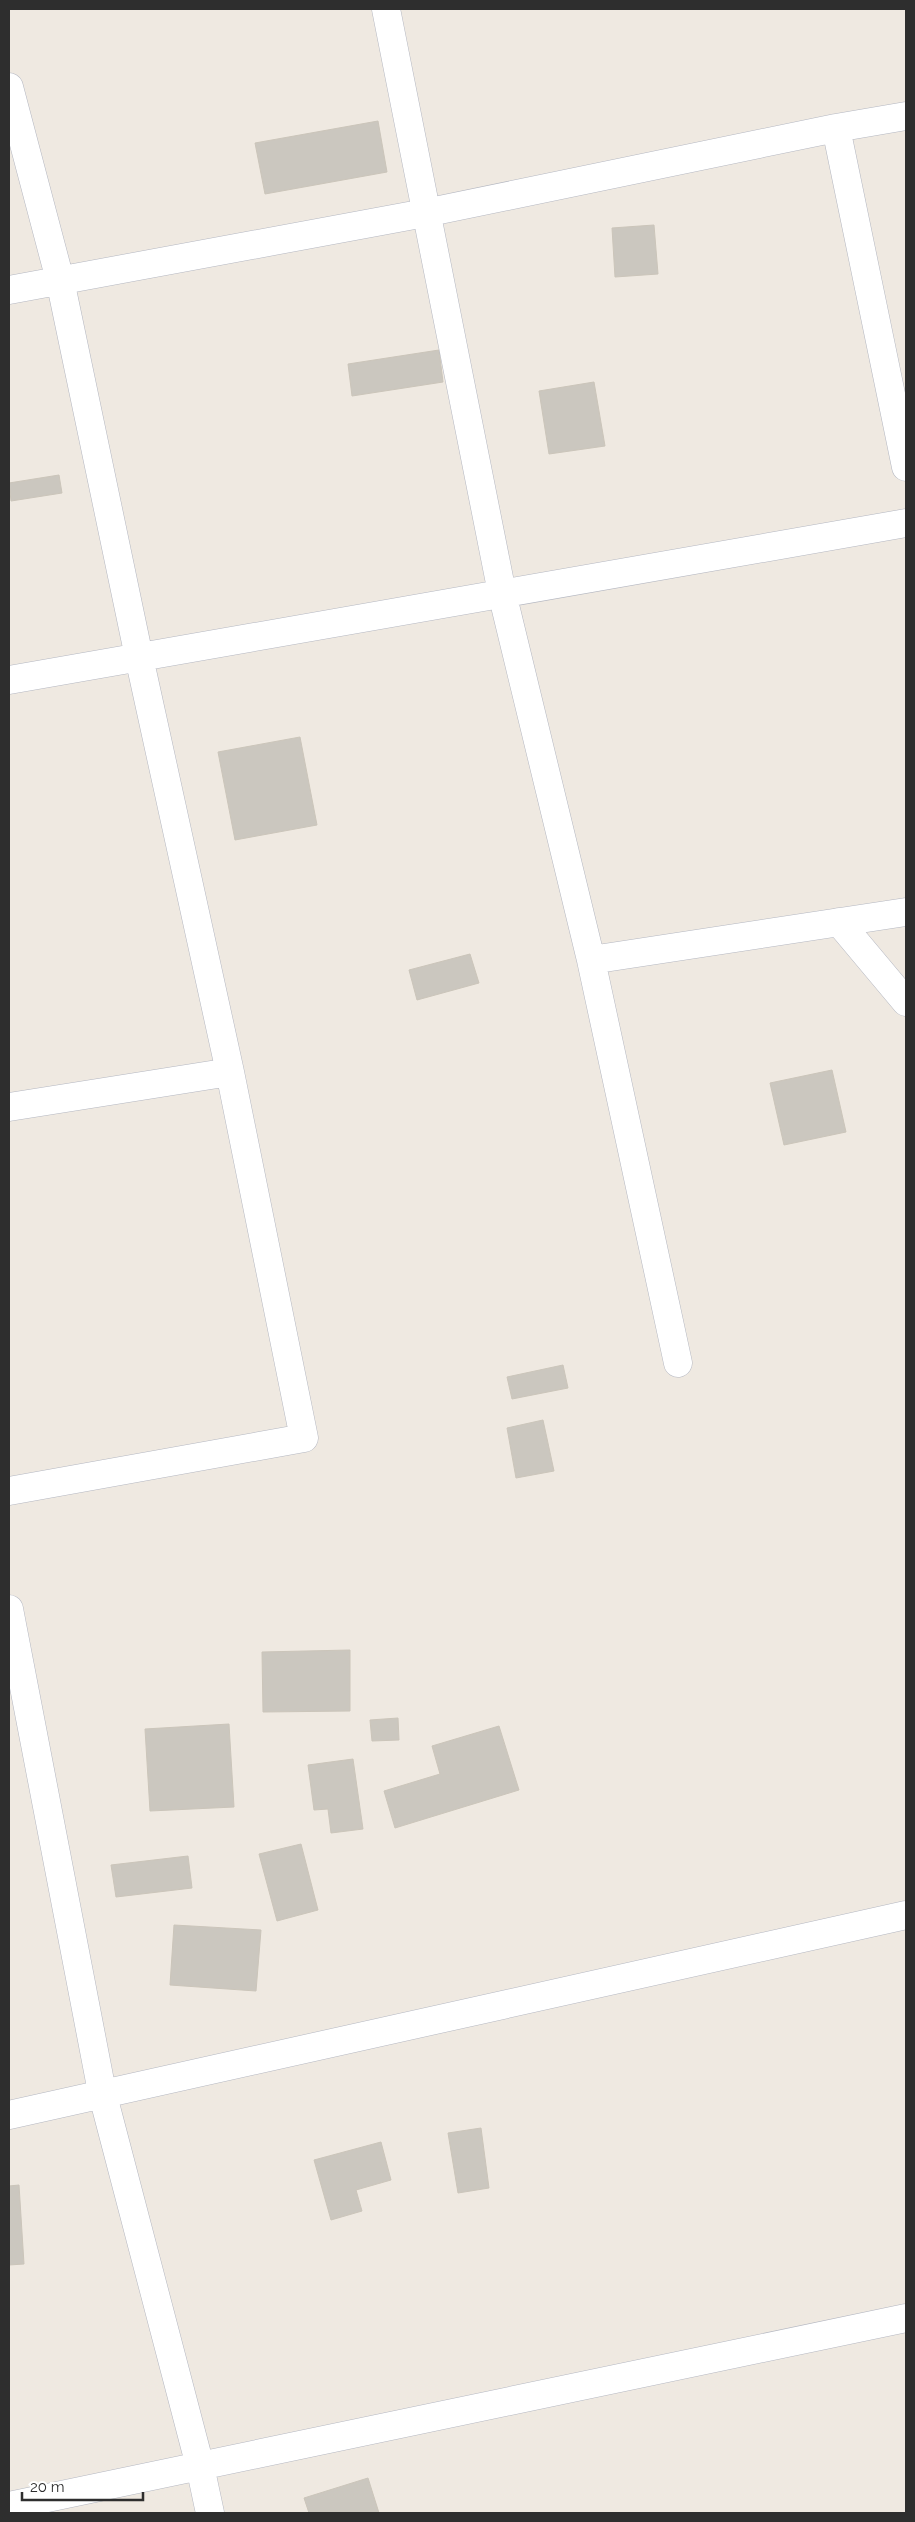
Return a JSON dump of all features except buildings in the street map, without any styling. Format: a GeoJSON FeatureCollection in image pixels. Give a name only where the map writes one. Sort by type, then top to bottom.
{"type":"FeatureCollection","features":[{"type":"Feature","properties":{"kind":"street"},"geometry":{"type":"LineString","coordinates":[[386,9],[424,213],[502,593],[591,960],[678,1363]]}},
{"type":"Feature","properties":{"kind":"street"},"geometry":{"type":"LineString","coordinates":[[9,87],[60,280],[139,657],[230,1072],[304,1438],[9,1491]]}},
{"type":"Feature","properties":{"kind":"street"},"geometry":{"type":"LineString","coordinates":[[9,290],[424,213],[836,128],[906,116]]}},
{"type":"Feature","properties":{"kind":"street"},"geometry":{"type":"LineString","coordinates":[[836,128],[906,468]]}},
{"type":"Feature","properties":{"kind":"street"},"geometry":{"type":"LineString","coordinates":[[9,680],[906,523]]}},
{"type":"Feature","properties":{"kind":"street"},"geometry":{"type":"LineString","coordinates":[[591,960],[906,912]]}},
{"type":"Feature","properties":{"kind":"street"},"geometry":{"type":"LineString","coordinates":[[839,922],[906,1002]]}},
{"type":"Feature","properties":{"kind":"street"},"geometry":{"type":"LineString","coordinates":[[9,1107],[230,1072]]}},
{"type":"Feature","properties":{"kind":"street"},"geometry":{"type":"LineString","coordinates":[[9,1609],[102,2092],[200,2466],[210,2513]]}},
{"type":"Feature","properties":{"kind":"street"},"geometry":{"type":"LineString","coordinates":[[9,2115],[102,2092],[906,1915]]}},
{"type":"Feature","properties":{"kind":"street"},"geometry":{"type":"LineString","coordinates":[[9,2506],[906,2318]]}}]}
